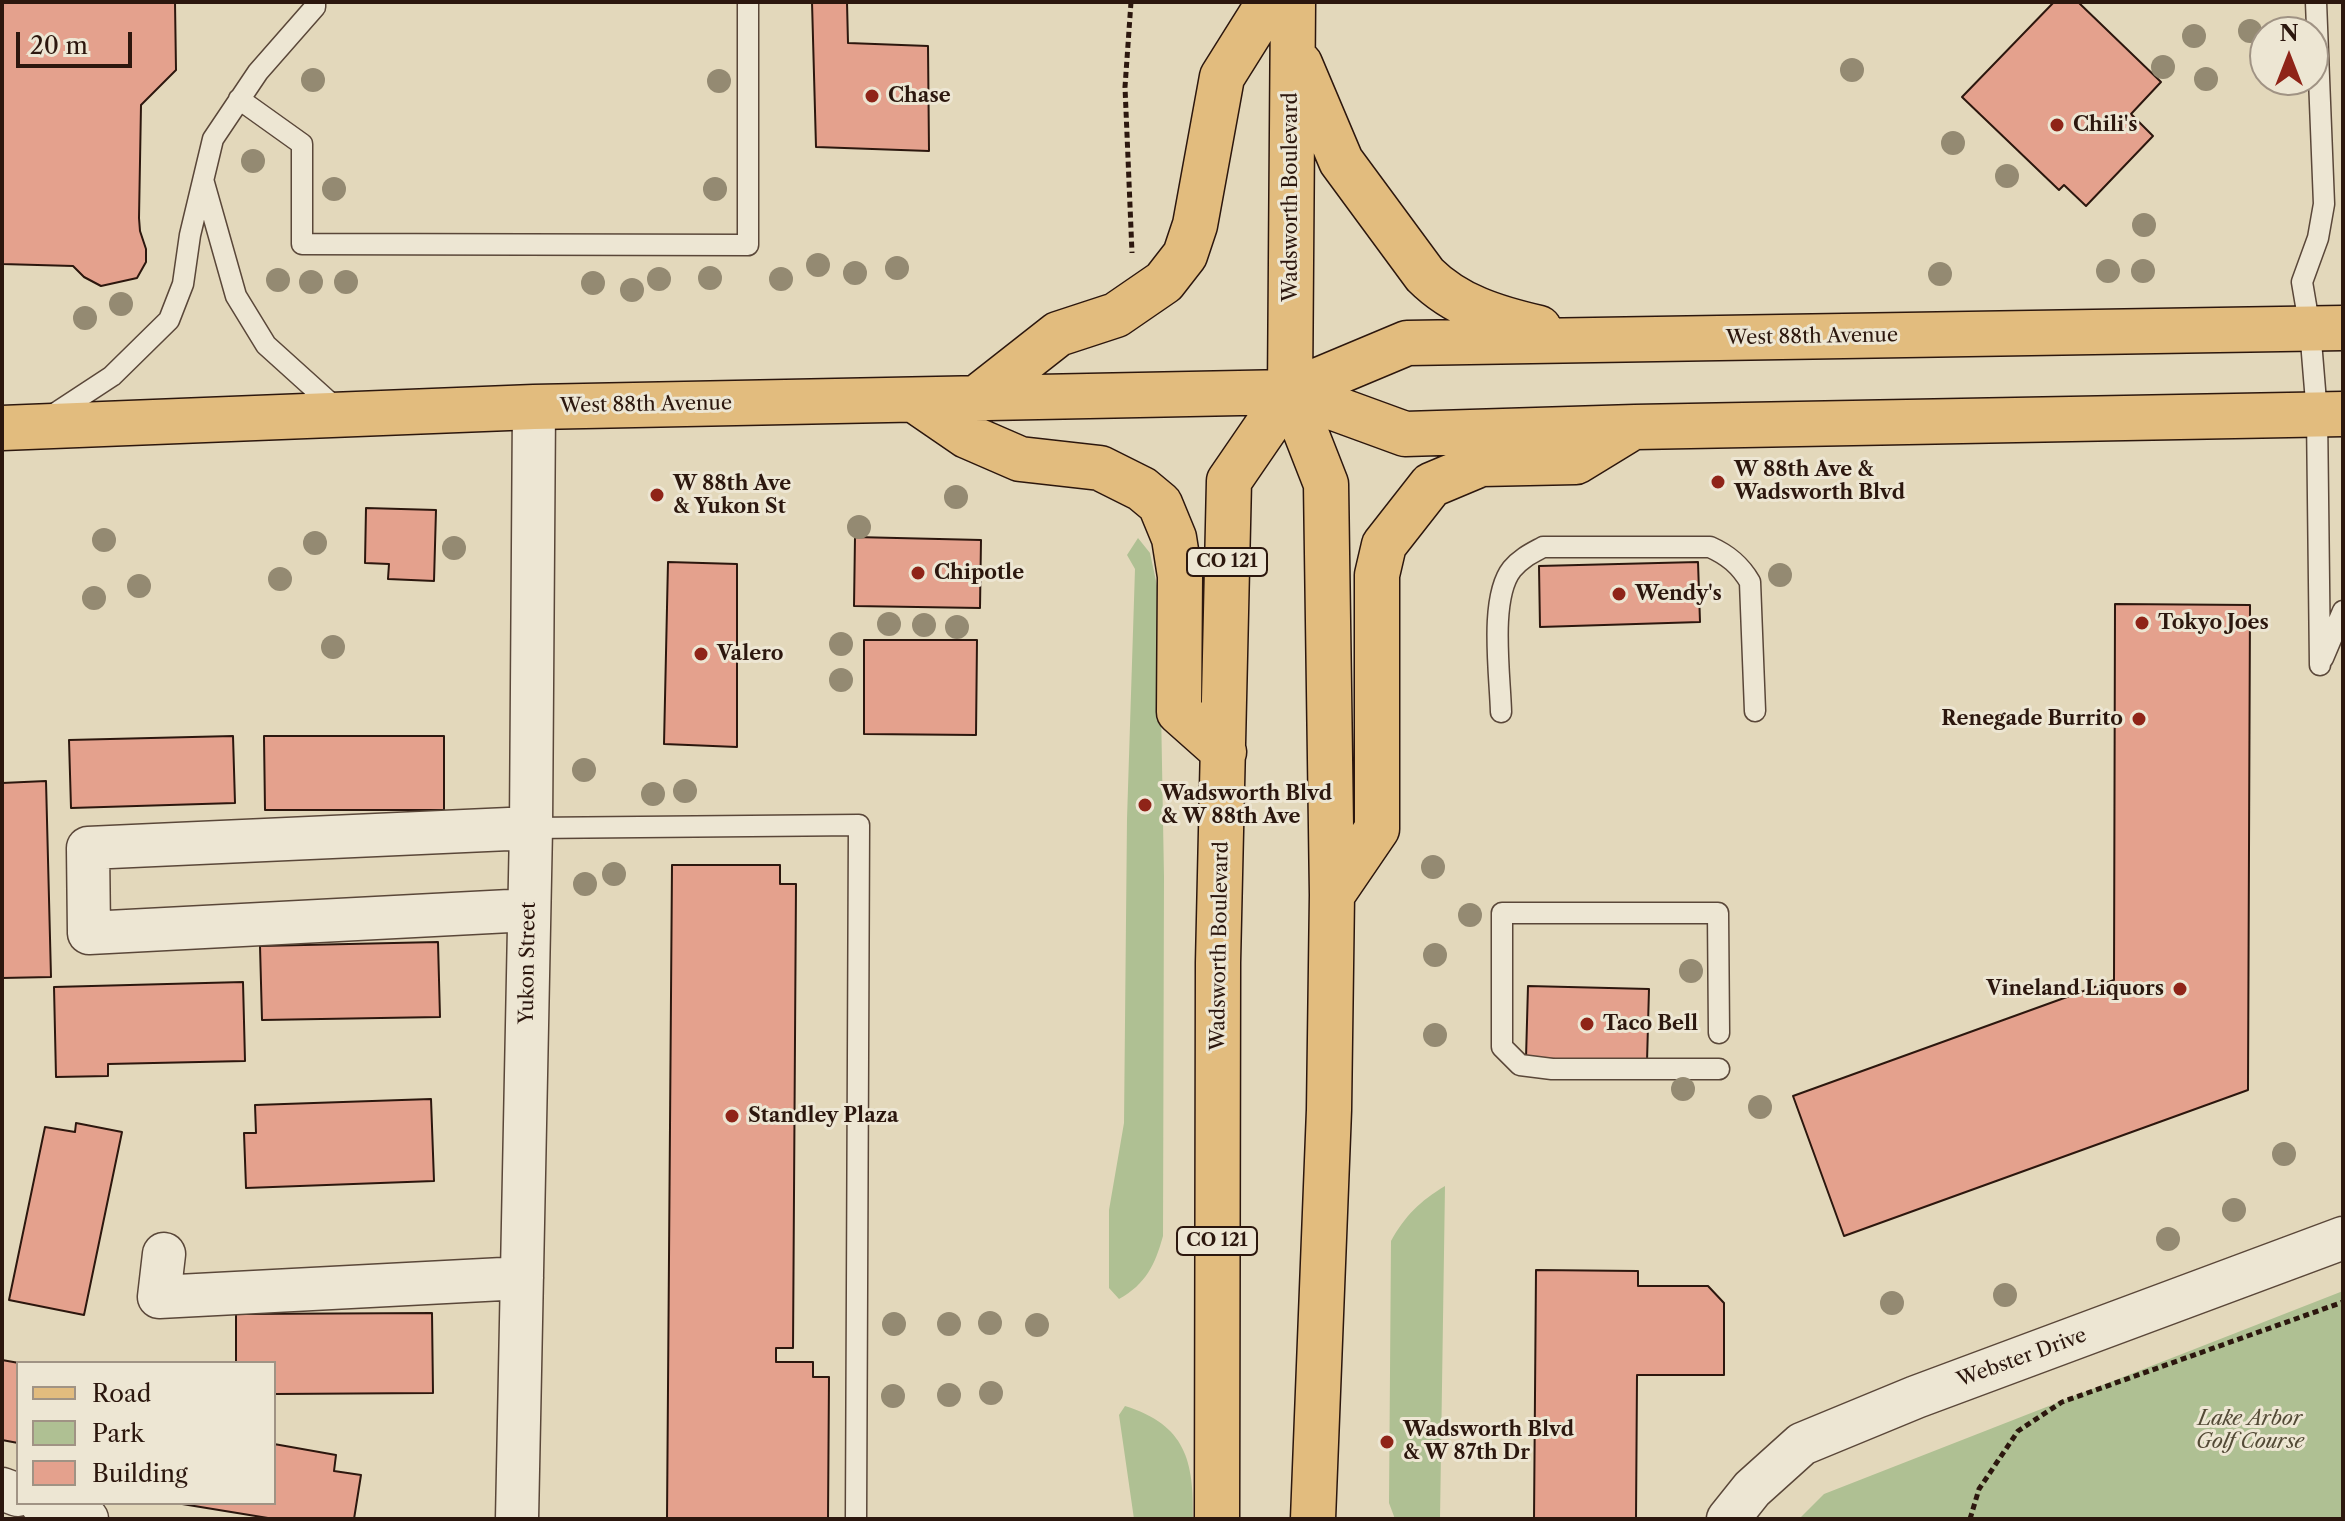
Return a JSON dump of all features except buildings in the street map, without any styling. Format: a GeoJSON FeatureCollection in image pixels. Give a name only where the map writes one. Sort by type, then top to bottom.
{"type":"FeatureCollection","features":[{"type":"Feature","properties":{"kind":"main road"},"geometry":{"type":"LineString","coordinates":[[974,400],[1058,334],[1116,315],[1164,282],[1185,255],[1195,225],[1222,77],[1269,2]]}},
{"type":"Feature","properties":{"kind":"main road","name":"Wadsworth Boulevard"},"geometry":{"type":"LineString","coordinates":[[1293,2],[1290,392],[1326,484],[1332,895],[1325,1237],[1313,1519]]}},
{"type":"Feature","properties":{"kind":"main road"},"geometry":{"type":"LineString","coordinates":[[1293,47],[1341,161],[1425,275],[1441,291],[1492,317],[1587,340]]}},
{"type":"Feature","properties":{"kind":"main road","name":"West 88th Avenue"},"geometry":{"type":"LineString","coordinates":[[17,427],[534,407],[1290,392],[1407,343],[2326,329]]}},
{"type":"Feature","properties":{"kind":"main road","name":"West 88th Avenue"},"geometry":{"type":"LineString","coordinates":[[1290,392],[1405,434],[2330,414]]}},
{"type":"Feature","properties":{"kind":"main road","name":"Wadsworth Boulevard"},"geometry":{"type":"LineString","coordinates":[[1217,1519],[1218,963],[1229,481],[1290,392]]}},
{"type":"Feature","properties":{"kind":"main road"},"geometry":{"type":"LineString","coordinates":[[916,401],[967,436],[1020,459],[1100,468],[1142,489],[1160,504],[1174,538],[1180,576],[1179,712],[1224,752]]}},
{"type":"Feature","properties":{"kind":"main road"},"geometry":{"type":"LineString","coordinates":[[1332,895],[1377,829],[1377,575],[1384,545],[1431,485],[1481,464],[1576,462],[1635,427]]}},
{"type":"Feature","properties":{"kind":"street","name":"Yukon Street"},"geometry":{"type":"LineString","coordinates":[[517,1519],[531,828],[534,407]]}},
{"type":"Feature","properties":{"kind":"street"},"geometry":{"type":"LineString","coordinates":[[529,910],[89,933],[88,848],[531,828]]}},
{"type":"Feature","properties":{"kind":"street","name":"Webster Drive"},"geometry":{"type":"LineString","coordinates":[[1728,1519],[1752,1489],[1802,1444],[1931,1392],[2343,1238]]}},
{"type":"Feature","properties":{"kind":"street"},"geometry":{"type":"LineString","coordinates":[[164,1254],[159,1297],[522,1278]]}},
{"type":"Feature","properties":{"kind":"street"},"geometry":{"type":"LineString","coordinates":[[47,1505],[87,1519]]}},
{"type":"Feature","properties":{"kind":"lane"},"geometry":{"type":"LineString","coordinates":[[17,427],[112,376],[169,320],[183,284],[190,235],[213,139],[258,72],[315,7],[315,2]]}},
{"type":"Feature","properties":{"kind":"lane"},"geometry":{"type":"LineString","coordinates":[[239,99],[302,144],[302,244],[748,245],[748,2]]}},
{"type":"Feature","properties":{"kind":"lane"},"geometry":{"type":"LineString","coordinates":[[2316,2],[2324,204],[2318,238],[2302,282],[2326,329],[2330,414],[2320,665],[2343,611]]}},
{"type":"Feature","properties":{"kind":"lane"},"geometry":{"type":"LineString","coordinates":[[203,179],[236,296],[266,345],[345,416]]}},
{"type":"Feature","properties":{"kind":"lane"},"geometry":{"type":"LineString","coordinates":[[1501,712],[1498,602],[1504,582],[1513,568],[1524,557],[1543,547],[1710,547],[1727,555],[1742,568],[1750,582],[1755,711]]}},
{"type":"Feature","properties":{"kind":"lane"},"geometry":{"type":"LineString","coordinates":[[531,828],[859,825],[856,1519]]}},
{"type":"Feature","properties":{"kind":"lane"},"geometry":{"type":"LineString","coordinates":[[1719,1033],[1718,913],[1502,913],[1502,1047],[1520,1065],[1552,1069],[1719,1069]]}},
{"type":"Feature","properties":{"kind":"path"},"geometry":{"type":"LineString","coordinates":[[1131,2],[1125,87],[1132,266]]}},
{"type":"Feature","properties":{"kind":"path"},"geometry":{"type":"LineString","coordinates":[[1970,1519],[1979,1489],[2018,1431],[2062,1402],[2343,1302]]}},
{"type":"Feature","properties":{"kind":"green space"},"geometry":{"type":"Polygon","coordinates":[[[1138,538],[1150,553],[1159,595],[1164,877],[1163,1236],[1148,1273],[1136,1287],[1119,1299],[1109,1288],[1109,1210],[1124,1123],[1127,819],[1135,569],[1127,555],[1138,538]]]}},
{"type":"Feature","properties":{"kind":"green space"},"geometry":{"type":"Polygon","coordinates":[[[1445,1186],[1440,1519],[1395,1519],[1389,1503],[1391,1241],[1414,1210],[1445,1186]]]}},
{"type":"Feature","properties":{"kind":"green space","name":"Lake Arbor Golf Course"},"geometry":{"type":"Polygon","coordinates":[[[2343,1291],[2343,1519],[1799,1519],[1824,1494],[2343,1291]]]}},
{"type":"Feature","properties":{"kind":"green space"},"geometry":{"type":"Polygon","coordinates":[[[1125,1406],[1162,1424],[1182,1448],[1191,1480],[1193,1519],[1134,1519],[1119,1415],[1125,1406]]]}},
{"type":"Feature","properties":{"kind":"place","name":"Chase"},"geometry":{"type":"Point","coordinates":[872,96]}},
{"type":"Feature","properties":{"kind":"place","name":"Chili's"},"geometry":{"type":"Point","coordinates":[2057,125]}},
{"type":"Feature","properties":{"kind":"place","name":"W 88th Ave & Wadsworth Blvd"},"geometry":{"type":"Point","coordinates":[1718,482]}},
{"type":"Feature","properties":{"kind":"place","name":"W 88th Ave & Yukon St"},"geometry":{"type":"Point","coordinates":[657,495]}},
{"type":"Feature","properties":{"kind":"place","name":"Chipotle"},"geometry":{"type":"Point","coordinates":[918,573]}},
{"type":"Feature","properties":{"kind":"place","name":"Wendy's"},"geometry":{"type":"Point","coordinates":[1619,594]}},
{"type":"Feature","properties":{"kind":"place","name":"Tokyo Joes"},"geometry":{"type":"Point","coordinates":[2142,623]}},
{"type":"Feature","properties":{"kind":"place","name":"Valero"},"geometry":{"type":"Point","coordinates":[701,654]}},
{"type":"Feature","properties":{"kind":"place","name":"Renegade Burrito"},"geometry":{"type":"Point","coordinates":[2139,719]}},
{"type":"Feature","properties":{"kind":"place","name":"Wadsworth Blvd & W 88th Ave"},"geometry":{"type":"Point","coordinates":[1145,805]}},
{"type":"Feature","properties":{"kind":"place","name":"Vineland Liquors"},"geometry":{"type":"Point","coordinates":[2180,989]}},
{"type":"Feature","properties":{"kind":"place","name":"Taco Bell"},"geometry":{"type":"Point","coordinates":[1587,1024]}},
{"type":"Feature","properties":{"kind":"place","name":"Standley Plaza"},"geometry":{"type":"Point","coordinates":[732,1116]}},
{"type":"Feature","properties":{"kind":"place","name":"Wadsworth Blvd & W 87th Dr"},"geometry":{"type":"Point","coordinates":[1387,1442]}}]}
